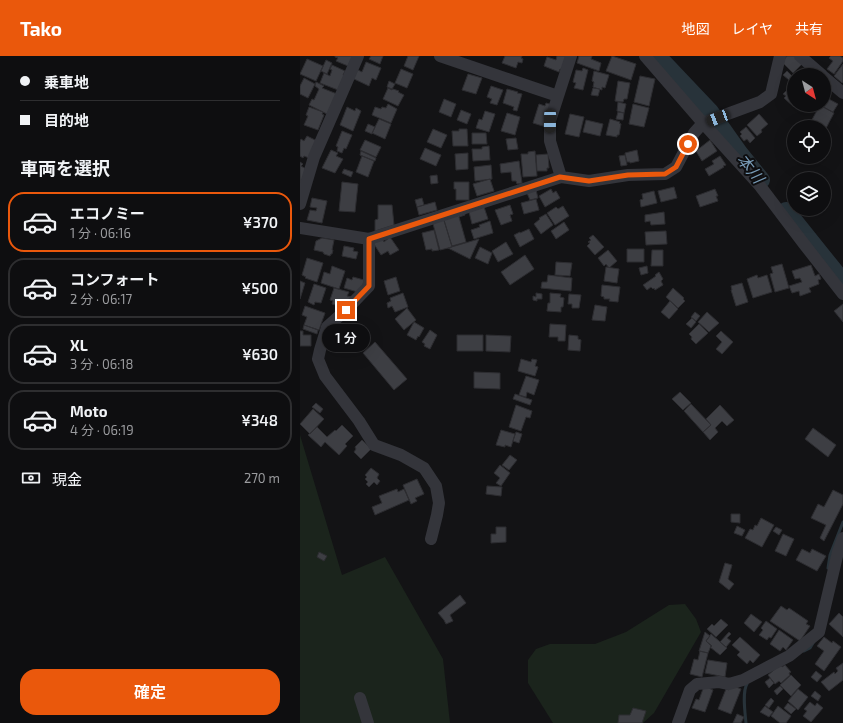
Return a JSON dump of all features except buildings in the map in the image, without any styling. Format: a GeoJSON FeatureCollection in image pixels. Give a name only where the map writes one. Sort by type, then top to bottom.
{"type":"FeatureCollection","features":[{"type":"Feature","properties":{"kind":"street"},"geometry":{"type":"LineString","coordinates":[[300,204],[314,157],[358,56]]}},
{"type":"Feature","properties":{"kind":"street"},"geometry":{"type":"LineString","coordinates":[[440,56],[558,96]]}},
{"type":"Feature","properties":{"kind":"street"},"geometry":{"type":"LineString","coordinates":[[560,177],[550,141],[550,121],[571,56]]}},
{"type":"Feature","properties":{"kind":"street"},"geometry":{"type":"LineString","coordinates":[[645,56],[710,121],[843,294]]}},
{"type":"Feature","properties":{"kind":"street"},"geometry":{"type":"LineString","coordinates":[[300,228],[369,239],[560,177],[589,181],[628,175],[665,174],[676,167],[694,133],[710,121],[760,102],[771,94],[780,56]]}},
{"type":"Feature","properties":{"kind":"street"},"geometry":{"type":"LineString","coordinates":[[800,56],[814,68]]}},
{"type":"Feature","properties":{"kind":"street"},"geometry":{"type":"LineString","coordinates":[[831,83],[843,93]]}},
{"type":"Feature","properties":{"kind":"street"},"geometry":{"type":"LineString","coordinates":[[369,239],[369,286],[327,327],[318,359],[325,376],[358,421],[374,446],[400,455],[424,468],[436,486],[439,504],[431,539]]}},
{"type":"Feature","properties":{"kind":"street"},"geometry":{"type":"LineString","coordinates":[[678,723],[690,690],[697,684],[719,682],[729,684],[743,680],[788,656],[815,635],[843,538]]}},
{"type":"Feature","properties":{"kind":"street"},"geometry":{"type":"LineString","coordinates":[[360,698],[368,723]]}},
{"type":"Feature","properties":{"kind":"shaded area"},"geometry":{"type":"Polygon","coordinates":[[[300,435],[342,575],[385,557],[443,659],[450,723],[300,723],[300,435]]]}},
{"type":"Feature","properties":{"kind":"shaded area"},"geometry":{"type":"Polygon","coordinates":[[[685,604],[696,619],[701,632],[654,713],[643,723],[553,723],[528,683],[528,660],[536,649],[550,644],[595,644],[626,632],[669,605],[685,604]]]}},
{"type":"Feature","properties":{"kind":"waterway","name":"本川"},"geometry":{"type":"LineString","coordinates":[[657,56],[710,112],[739,153],[761,180]]}},
{"type":"Feature","properties":{"kind":"waterway","name":"本川"},"geometry":{"type":"LineString","coordinates":[[786,211],[843,282]]}},
{"type":"Feature","properties":{"kind":"waterway"},"geometry":{"type":"LineString","coordinates":[[828,568],[830,555],[843,522]]}},
{"type":"Feature","properties":{"kind":"waterway"},"geometry":{"type":"LineString","coordinates":[[804,651],[810,648],[813,643]]}},
{"type":"Feature","properties":{"kind":"waterway"},"geometry":{"type":"LineString","coordinates":[[746,723],[744,697],[747,684]]}},
{"type":"Feature","properties":{"kind":"route"},"geometry":{"type":"LineString","coordinates":[[346,310],[369,286],[369,239],[560,177],[589,181],[628,175],[665,174],[676,167],[688,144]]}}]}
